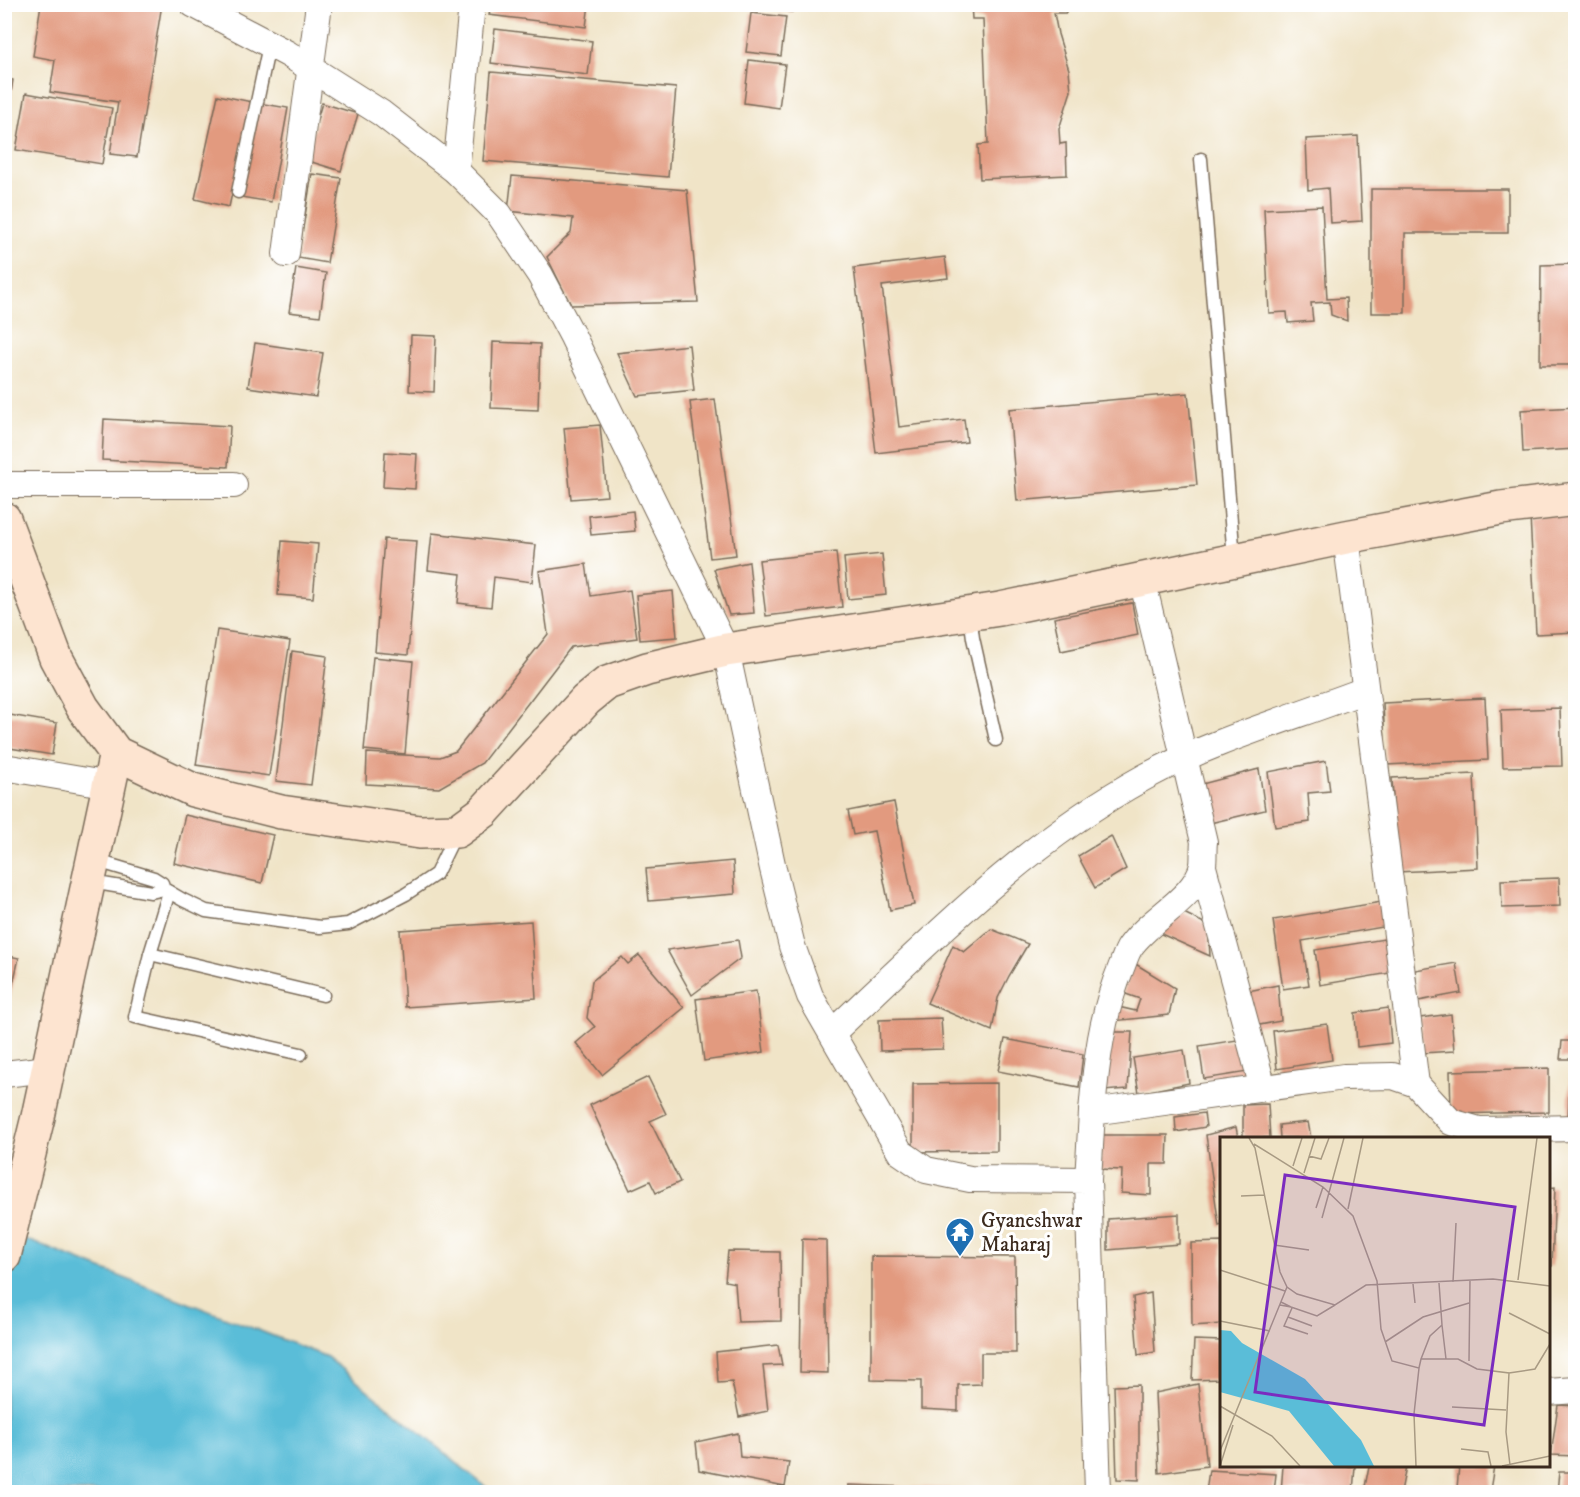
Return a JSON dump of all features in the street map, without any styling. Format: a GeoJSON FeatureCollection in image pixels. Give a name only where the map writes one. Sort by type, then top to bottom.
{"type":"FeatureCollection","features":[{"type":"Feature","properties":{"kind":"main road"},"geometry":{"type":"LineString","coordinates":[[4,519],[56,658],[83,708],[116,753],[193,790],[281,812],[420,832],[457,831],[483,812],[586,700],[607,683],[647,669],[726,650],[1000,609],[1346,537],[1501,508],[1575,499]]}},
{"type":"Feature","properties":{"kind":"main road"},"geometry":{"type":"LineString","coordinates":[[4,1256],[38,1117],[116,753]]}},
{"type":"Feature","properties":{"kind":"street"},"geometry":{"type":"LineString","coordinates":[[193,4],[311,69],[381,113],[456,171],[499,214],[540,275],[726,650],[792,946],[810,996],[900,1152],[926,1170],[970,1179],[1088,1180]]}},
{"type":"Feature","properties":{"kind":"street"},"geometry":{"type":"LineString","coordinates":[[286,254],[319,4]]}},
{"type":"Feature","properties":{"kind":"street"},"geometry":{"type":"LineString","coordinates":[[456,171],[472,4]]}},
{"type":"Feature","properties":{"kind":"street"},"geometry":{"type":"LineString","coordinates":[[4,485],[234,485]]}},
{"type":"Feature","properties":{"kind":"street"},"geometry":{"type":"LineString","coordinates":[[1346,537],[1416,1084]]}},
{"type":"Feature","properties":{"kind":"street"},"geometry":{"type":"LineString","coordinates":[[1142,579],[1204,842],[1203,867],[1263,1088]]}},
{"type":"Feature","properties":{"kind":"street"},"geometry":{"type":"LineString","coordinates":[[832,1033],[976,898],[1068,826],[1143,779],[1184,757],[1365,690]]}},
{"type":"Feature","properties":{"kind":"street"},"geometry":{"type":"LineString","coordinates":[[4,767],[110,785]]}},
{"type":"Feature","properties":{"kind":"street"},"geometry":{"type":"LineString","coordinates":[[1098,1492],[1088,1180],[1092,1112],[1102,1027],[1116,981],[1130,948],[1151,924],[1190,891],[1203,867]]}},
{"type":"Feature","properties":{"kind":"street"},"geometry":{"type":"LineString","coordinates":[[4,1074],[48,1069]]}},
{"type":"Feature","properties":{"kind":"street"},"geometry":{"type":"LineString","coordinates":[[1092,1112],[1344,1077],[1393,1076],[1416,1084],[1451,1122],[1479,1130],[1575,1128]]}},
{"type":"Feature","properties":{"kind":"street"},"geometry":{"type":"LineString","coordinates":[[1550,1392],[1575,1390]]}},
{"type":"Feature","properties":{"kind":"lane"},"geometry":{"type":"LineString","coordinates":[[238,192],[269,45]]}},
{"type":"Feature","properties":{"kind":"lane"},"geometry":{"type":"LineString","coordinates":[[1201,159],[1234,560]]}},
{"type":"Feature","properties":{"kind":"lane"},"geometry":{"type":"LineString","coordinates":[[969,613],[996,740]]}},
{"type":"Feature","properties":{"kind":"lane"},"geometry":{"type":"LineString","coordinates":[[91,871],[154,878],[162,883],[167,891],[206,911],[320,927],[348,924],[406,894],[436,874],[457,831]]}},
{"type":"Feature","properties":{"kind":"lane"},"geometry":{"type":"LineString","coordinates":[[91,871],[152,892],[167,891]]}},
{"type":"Feature","properties":{"kind":"lane"},"geometry":{"type":"LineString","coordinates":[[167,891],[135,1017],[301,1054]]}},
{"type":"Feature","properties":{"kind":"lane"},"geometry":{"type":"LineString","coordinates":[[150,954],[323,994]]}},
{"type":"Feature","properties":{"kind":"water"},"geometry":{"type":"Polygon","coordinates":[[[4,1231],[327,1357],[492,1492],[5,1492],[4,1231]]]}},
{"type":"Feature","properties":{"kind":"building"},"geometry":{"type":"Polygon","coordinates":[[[41,4],[133,6],[134,4],[162,4],[137,157],[110,154],[118,102],[50,92],[55,60],[33,56],[41,4]]]}},
{"type":"Feature","properties":{"kind":"building"},"geometry":{"type":"Polygon","coordinates":[[[491,4],[589,4],[586,27],[489,15],[491,4]]]}},
{"type":"Feature","properties":{"kind":"building"},"geometry":{"type":"Polygon","coordinates":[[[750,4],[793,4],[792,12],[750,7],[750,4]]]}},
{"type":"Feature","properties":{"kind":"building"},"geometry":{"type":"Polygon","coordinates":[[[971,4],[1065,4],[1066,13],[1054,13],[1069,70],[1071,91],[1059,129],[1060,144],[1066,143],[1067,175],[980,179],[978,145],[988,144],[983,19],[972,19],[971,4]]]}},
{"type":"Feature","properties":{"kind":"building"},"geometry":{"type":"Polygon","coordinates":[[[751,13],[786,17],[781,56],[746,52],[751,13]]]}},
{"type":"Feature","properties":{"kind":"building"},"geometry":{"type":"Polygon","coordinates":[[[495,29],[592,41],[588,75],[491,63],[495,29]]]}},
{"type":"Feature","properties":{"kind":"building"},"geometry":{"type":"Polygon","coordinates":[[[749,60],[785,64],[779,108],[744,103],[749,60]]]}},
{"type":"Feature","properties":{"kind":"building"},"geometry":{"type":"Polygon","coordinates":[[[491,72],[676,88],[668,177],[483,161],[491,72]]]}},
{"type":"Feature","properties":{"kind":"building"},"geometry":{"type":"Polygon","coordinates":[[[4,78],[13,80],[6,123],[4,123],[4,78]]]}},
{"type":"Feature","properties":{"kind":"building"},"geometry":{"type":"Polygon","coordinates":[[[26,93],[112,108],[102,164],[16,150],[26,93]]]}},
{"type":"Feature","properties":{"kind":"building"},"geometry":{"type":"Polygon","coordinates":[[[218,95],[252,102],[229,207],[195,199],[218,95]]]}},
{"type":"Feature","properties":{"kind":"building"},"geometry":{"type":"Polygon","coordinates":[[[258,103],[288,108],[271,202],[241,197],[258,103]]]}},
{"type":"Feature","properties":{"kind":"building"},"geometry":{"type":"Polygon","coordinates":[[[322,103],[358,114],[341,171],[305,160],[322,103]]]}},
{"type":"Feature","properties":{"kind":"building"},"geometry":{"type":"Polygon","coordinates":[[[1358,136],[1362,221],[1330,223],[1328,188],[1308,190],[1306,139],[1358,136]]]}},
{"type":"Feature","properties":{"kind":"building"},"geometry":{"type":"Polygon","coordinates":[[[312,174],[341,178],[327,263],[298,258],[312,174]]]}},
{"type":"Feature","properties":{"kind":"building"},"geometry":{"type":"Polygon","coordinates":[[[512,176],[687,190],[698,302],[571,305],[547,257],[571,233],[573,218],[508,211],[512,176]]]}},
{"type":"Feature","properties":{"kind":"building"},"geometry":{"type":"Polygon","coordinates":[[[1371,189],[1508,189],[1508,233],[1405,233],[1405,313],[1371,313],[1371,189]]]}},
{"type":"Feature","properties":{"kind":"building"},"geometry":{"type":"Polygon","coordinates":[[[1322,206],[1327,299],[1346,298],[1347,321],[1331,315],[1330,302],[1311,303],[1313,321],[1288,323],[1287,312],[1269,313],[1264,209],[1322,206]]]}},
{"type":"Feature","properties":{"kind":"building"},"geometry":{"type":"Polygon","coordinates":[[[945,257],[948,278],[882,286],[899,427],[964,419],[967,442],[876,453],[854,268],[945,257]]]}},
{"type":"Feature","properties":{"kind":"building"},"geometry":{"type":"Polygon","coordinates":[[[1576,264],[1576,365],[1540,365],[1541,265],[1576,264]]]}},
{"type":"Feature","properties":{"kind":"building"},"geometry":{"type":"Polygon","coordinates":[[[296,268],[326,273],[320,316],[289,312],[296,268]]]}},
{"type":"Feature","properties":{"kind":"building"},"geometry":{"type":"Polygon","coordinates":[[[411,335],[436,336],[434,392],[409,391],[411,335]]]}},
{"type":"Feature","properties":{"kind":"building"},"geometry":{"type":"Polygon","coordinates":[[[493,342],[540,344],[538,410],[491,408],[493,342]]]}},
{"type":"Feature","properties":{"kind":"building"},"geometry":{"type":"Polygon","coordinates":[[[255,343],[323,353],[316,397],[248,387],[255,343]]]}},
{"type":"Feature","properties":{"kind":"building"},"geometry":{"type":"Polygon","coordinates":[[[689,345],[694,390],[637,396],[617,353],[689,345]]]}},
{"type":"Feature","properties":{"kind":"building"},"geometry":{"type":"Polygon","coordinates":[[[1188,393],[1197,485],[1017,501],[1009,409],[1188,393]]]}},
{"type":"Feature","properties":{"kind":"building"},"geometry":{"type":"Polygon","coordinates":[[[715,399],[736,555],[710,558],[690,402],[715,399]]]}},
{"type":"Feature","properties":{"kind":"building"},"geometry":{"type":"Polygon","coordinates":[[[1576,407],[1576,449],[1523,452],[1521,410],[1576,407]]]}},
{"type":"Feature","properties":{"kind":"building"},"geometry":{"type":"Polygon","coordinates":[[[104,419],[230,426],[228,467],[102,460],[104,419]]]}},
{"type":"Feature","properties":{"kind":"building"},"geometry":{"type":"Polygon","coordinates":[[[600,425],[607,496],[571,499],[564,428],[600,425]]]}},
{"type":"Feature","properties":{"kind":"building"},"geometry":{"type":"Polygon","coordinates":[[[385,452],[417,454],[415,489],[383,487],[385,452]]]}},
{"type":"Feature","properties":{"kind":"building"},"geometry":{"type":"Polygon","coordinates":[[[633,511],[635,531],[591,535],[589,516],[633,511]]]}},
{"type":"Feature","properties":{"kind":"building"},"geometry":{"type":"Polygon","coordinates":[[[1576,513],[1576,632],[1536,634],[1530,516],[1576,513]]]}},
{"type":"Feature","properties":{"kind":"building"},"geometry":{"type":"Polygon","coordinates":[[[432,533],[536,545],[532,582],[494,577],[491,607],[458,603],[461,574],[428,570],[432,533]]]}},
{"type":"Feature","properties":{"kind":"building"},"geometry":{"type":"Polygon","coordinates":[[[384,539],[417,541],[408,655],[375,652],[384,539]]]}},
{"type":"Feature","properties":{"kind":"building"},"geometry":{"type":"Polygon","coordinates":[[[282,541],[318,544],[313,598],[278,595],[282,541]]]}},
{"type":"Feature","properties":{"kind":"building"},"geometry":{"type":"Polygon","coordinates":[[[836,552],[842,607],[766,616],[759,560],[836,552]]]}},
{"type":"Feature","properties":{"kind":"building"},"geometry":{"type":"Polygon","coordinates":[[[882,554],[886,595],[848,599],[844,558],[882,554]]]}},
{"type":"Feature","properties":{"kind":"building"},"geometry":{"type":"Polygon","coordinates":[[[749,562],[754,613],[729,615],[714,569],[749,562]]]}},
{"type":"Feature","properties":{"kind":"building"},"geometry":{"type":"Polygon","coordinates":[[[586,564],[591,596],[630,590],[637,638],[571,647],[482,763],[439,788],[366,784],[367,753],[440,757],[456,751],[548,634],[539,571],[586,564]]]}},
{"type":"Feature","properties":{"kind":"building"},"geometry":{"type":"Polygon","coordinates":[[[673,591],[677,637],[640,640],[636,595],[673,591]]]}},
{"type":"Feature","properties":{"kind":"building"},"geometry":{"type":"Polygon","coordinates":[[[1132,603],[1138,635],[1061,651],[1054,618],[1132,603]]]}},
{"type":"Feature","properties":{"kind":"building"},"geometry":{"type":"Polygon","coordinates":[[[217,630],[290,641],[269,776],[196,765],[217,630]]]}},
{"type":"Feature","properties":{"kind":"building"},"geometry":{"type":"Polygon","coordinates":[[[292,651],[327,656],[311,785],[276,781],[292,651]]]}},
{"type":"Feature","properties":{"kind":"building"},"geometry":{"type":"Polygon","coordinates":[[[373,657],[413,661],[405,754],[364,750],[373,657]]]}},
{"type":"Feature","properties":{"kind":"building"},"geometry":{"type":"Polygon","coordinates":[[[1485,698],[1488,760],[1386,765],[1383,703],[1485,698]]]}},
{"type":"Feature","properties":{"kind":"building"},"geometry":{"type":"Polygon","coordinates":[[[1560,708],[1562,766],[1503,767],[1501,710],[1560,708]]]}},
{"type":"Feature","properties":{"kind":"building"},"geometry":{"type":"Polygon","coordinates":[[[4,714],[57,723],[52,755],[4,747],[4,714]]]}},
{"type":"Feature","properties":{"kind":"building"},"geometry":{"type":"Polygon","coordinates":[[[1326,761],[1330,791],[1308,793],[1310,822],[1275,827],[1268,772],[1326,761]]]}},
{"type":"Feature","properties":{"kind":"building"},"geometry":{"type":"Polygon","coordinates":[[[1259,769],[1265,810],[1210,823],[1202,784],[1259,769]]]}},
{"type":"Feature","properties":{"kind":"building"},"geometry":{"type":"Polygon","coordinates":[[[1474,774],[1478,868],[1397,872],[1392,778],[1474,774]]]}},
{"type":"Feature","properties":{"kind":"building"},"geometry":{"type":"Polygon","coordinates":[[[894,802],[914,905],[890,910],[874,831],[853,835],[848,811],[894,802]]]}},
{"type":"Feature","properties":{"kind":"building"},"geometry":{"type":"Polygon","coordinates":[[[185,815],[273,835],[262,883],[174,863],[185,815]]]}},
{"type":"Feature","properties":{"kind":"building"},"geometry":{"type":"Polygon","coordinates":[[[1111,836],[1126,869],[1095,888],[1078,856],[1111,836]]]}},
{"type":"Feature","properties":{"kind":"building"},"geometry":{"type":"Polygon","coordinates":[[[733,861],[735,894],[649,901],[646,869],[733,861]]]}},
{"type":"Feature","properties":{"kind":"building"},"geometry":{"type":"Polygon","coordinates":[[[1559,878],[1560,906],[1502,908],[1501,880],[1559,878]]]}},
{"type":"Feature","properties":{"kind":"building"},"geometry":{"type":"Polygon","coordinates":[[[1381,902],[1383,927],[1302,941],[1309,985],[1283,989],[1273,920],[1381,902]]]}},
{"type":"Feature","properties":{"kind":"building"},"geometry":{"type":"Polygon","coordinates":[[[1182,912],[1208,925],[1210,956],[1159,933],[1182,912]]]}},
{"type":"Feature","properties":{"kind":"building"},"geometry":{"type":"Polygon","coordinates":[[[531,921],[536,998],[405,1007],[400,930],[531,921]]]}},
{"type":"Feature","properties":{"kind":"building"},"geometry":{"type":"Polygon","coordinates":[[[991,929],[1028,944],[998,998],[992,1031],[927,1003],[953,945],[964,952],[991,929]]]}},
{"type":"Feature","properties":{"kind":"building"},"geometry":{"type":"Polygon","coordinates":[[[1384,939],[1390,973],[1320,985],[1315,950],[1384,939]]]}},
{"type":"Feature","properties":{"kind":"building"},"geometry":{"type":"Polygon","coordinates":[[[738,940],[741,958],[692,995],[667,950],[738,940]]]}},
{"type":"Feature","properties":{"kind":"building"},"geometry":{"type":"Polygon","coordinates":[[[4,955],[19,958],[5,1018],[4,1018],[4,955]]]}},
{"type":"Feature","properties":{"kind":"building"},"geometry":{"type":"Polygon","coordinates":[[[639,955],[684,1008],[602,1075],[576,1043],[595,1027],[587,1018],[592,981],[622,957],[628,964],[639,955]]]}},
{"type":"Feature","properties":{"kind":"building"},"geometry":{"type":"Polygon","coordinates":[[[1134,963],[1175,988],[1169,1015],[1113,1021],[1118,1007],[1136,1011],[1140,999],[1123,993],[1134,963]]]}},
{"type":"Feature","properties":{"kind":"building"},"geometry":{"type":"Polygon","coordinates":[[[1456,963],[1461,993],[1418,1001],[1415,970],[1456,963]]]}},
{"type":"Feature","properties":{"kind":"building"},"geometry":{"type":"Polygon","coordinates":[[[1278,985],[1281,1021],[1254,1026],[1248,991],[1278,985]]]}},
{"type":"Feature","properties":{"kind":"building"},"geometry":{"type":"Polygon","coordinates":[[[756,991],[764,1052],[704,1061],[696,999],[756,991]]]}},
{"type":"Feature","properties":{"kind":"building"},"geometry":{"type":"Polygon","coordinates":[[[1388,1008],[1391,1043],[1357,1047],[1355,1013],[1388,1008]]]}},
{"type":"Feature","properties":{"kind":"building"},"geometry":{"type":"Polygon","coordinates":[[[1451,1014],[1454,1051],[1423,1053],[1420,1018],[1451,1014]]]}},
{"type":"Feature","properties":{"kind":"building"},"geometry":{"type":"Polygon","coordinates":[[[941,1018],[943,1049],[880,1051],[879,1020],[941,1018]]]}},
{"type":"Feature","properties":{"kind":"building"},"geometry":{"type":"Polygon","coordinates":[[[1327,1024],[1332,1060],[1277,1069],[1273,1031],[1327,1024]]]}},
{"type":"Feature","properties":{"kind":"building"},"geometry":{"type":"Polygon","coordinates":[[[1114,1032],[1132,1032],[1128,1089],[1103,1091],[1114,1032]]]}},
{"type":"Feature","properties":{"kind":"building"},"geometry":{"type":"Polygon","coordinates":[[[1005,1039],[1083,1054],[1079,1087],[998,1071],[1005,1039]]]}},
{"type":"Feature","properties":{"kind":"building"},"geometry":{"type":"Polygon","coordinates":[[[1243,1039],[1248,1072],[1204,1079],[1199,1046],[1243,1039]]]}},
{"type":"Feature","properties":{"kind":"building"},"geometry":{"type":"Polygon","coordinates":[[[1562,1041],[1576,1041],[1576,1059],[1560,1059],[1562,1041]]]}},
{"type":"Feature","properties":{"kind":"building"},"geometry":{"type":"Polygon","coordinates":[[[1184,1050],[1189,1083],[1139,1093],[1133,1058],[1184,1050]]]}},
{"type":"Feature","properties":{"kind":"building"},"geometry":{"type":"Polygon","coordinates":[[[1549,1068],[1549,1112],[1451,1114],[1450,1071],[1549,1068]]]}},
{"type":"Feature","properties":{"kind":"building"},"geometry":{"type":"Polygon","coordinates":[[[1576,1071],[1576,1122],[1568,1122],[1570,1072],[1576,1071]]]}},
{"type":"Feature","properties":{"kind":"building"},"geometry":{"type":"Polygon","coordinates":[[[648,1077],[666,1114],[650,1121],[680,1182],[656,1193],[650,1181],[630,1190],[590,1105],[648,1077]]]}},
{"type":"Feature","properties":{"kind":"building"},"geometry":{"type":"Polygon","coordinates":[[[997,1083],[997,1151],[913,1152],[913,1084],[997,1083]]]}},
{"type":"Feature","properties":{"kind":"building"},"geometry":{"type":"Polygon","coordinates":[[[1268,1104],[1270,1137],[1243,1137],[1243,1105],[1268,1104]]]}},
{"type":"Feature","properties":{"kind":"building"},"geometry":{"type":"Polygon","coordinates":[[[1204,1113],[1206,1127],[1176,1132],[1175,1117],[1204,1113]]]}},
{"type":"Feature","properties":{"kind":"building"},"geometry":{"type":"Polygon","coordinates":[[[1308,1122],[1311,1137],[1280,1137],[1279,1125],[1308,1122]]]}},
{"type":"Feature","properties":{"kind":"building"},"geometry":{"type":"Polygon","coordinates":[[[1236,1127],[1238,1137],[1220,1137],[1219,1226],[1206,1135],[1236,1127]]]}},
{"type":"Feature","properties":{"kind":"building"},"geometry":{"type":"Polygon","coordinates":[[[1103,1135],[1168,1135],[1167,1164],[1151,1164],[1151,1195],[1121,1193],[1122,1170],[1099,1169],[1103,1135]]]}},
{"type":"Feature","properties":{"kind":"building"},"geometry":{"type":"Polygon","coordinates":[[[1555,1187],[1552,1266],[1550,1266],[1550,1188],[1555,1187]]]}},
{"type":"Feature","properties":{"kind":"building"},"geometry":{"type":"Polygon","coordinates":[[[1179,1214],[1179,1244],[1108,1250],[1108,1219],[1179,1214]]]}},
{"type":"Feature","properties":{"kind":"building"},"geometry":{"type":"Polygon","coordinates":[[[802,1239],[826,1240],[828,1373],[800,1372],[802,1239]]]}},
{"type":"Feature","properties":{"kind":"building"},"geometry":{"type":"Polygon","coordinates":[[[1220,1242],[1220,1324],[1192,1326],[1191,1243],[1220,1242]]]}},
{"type":"Feature","properties":{"kind":"building"},"geometry":{"type":"Polygon","coordinates":[[[728,1251],[780,1252],[781,1321],[738,1322],[735,1283],[725,1281],[728,1251]]]}},
{"type":"Feature","properties":{"kind":"building"},"geometry":{"type":"Polygon","coordinates":[[[871,1256],[1015,1257],[1016,1353],[981,1353],[981,1384],[958,1385],[958,1411],[921,1409],[921,1381],[871,1380],[871,1256]]]}},
{"type":"Feature","properties":{"kind":"building"},"geometry":{"type":"Polygon","coordinates":[[[1151,1293],[1155,1352],[1138,1355],[1133,1297],[1151,1293]]]}},
{"type":"Feature","properties":{"kind":"building"},"geometry":{"type":"Polygon","coordinates":[[[1194,1340],[1220,1341],[1220,1379],[1192,1380],[1194,1340]]]}},
{"type":"Feature","properties":{"kind":"building"},"geometry":{"type":"Polygon","coordinates":[[[778,1345],[782,1365],[763,1366],[768,1411],[739,1417],[732,1382],[718,1383],[716,1352],[778,1345]]]}},
{"type":"Feature","properties":{"kind":"building"},"geometry":{"type":"Polygon","coordinates":[[[1198,1384],[1207,1466],[1159,1473],[1155,1393],[1198,1384]]]}},
{"type":"Feature","properties":{"kind":"building"},"geometry":{"type":"Polygon","coordinates":[[[1139,1385],[1139,1480],[1117,1479],[1114,1386],[1139,1385]]]}},
{"type":"Feature","properties":{"kind":"building"},"geometry":{"type":"Polygon","coordinates":[[[1558,1405],[1576,1406],[1576,1456],[1551,1455],[1558,1405]]]}},
{"type":"Feature","properties":{"kind":"building"},"geometry":{"type":"Polygon","coordinates":[[[738,1433],[740,1457],[789,1462],[785,1487],[699,1470],[696,1442],[738,1433]]]}},
{"type":"Feature","properties":{"kind":"building"},"geometry":{"type":"Polygon","coordinates":[[[1283,1467],[1355,1467],[1353,1492],[1281,1492],[1283,1467]]]}},
{"type":"Feature","properties":{"kind":"building"},"geometry":{"type":"Polygon","coordinates":[[[1369,1467],[1406,1467],[1401,1492],[1364,1492],[1369,1467]]]}},
{"type":"Feature","properties":{"kind":"building"},"geometry":{"type":"Polygon","coordinates":[[[1459,1467],[1494,1467],[1490,1490],[1457,1488],[1459,1467]]]}},
{"type":"Feature","properties":{"kind":"building"},"geometry":{"type":"Polygon","coordinates":[[[1209,1470],[1276,1474],[1274,1492],[1206,1492],[1209,1470]]]}},
{"type":"Feature","properties":{"kind":"building"},"geometry":{"type":"Polygon","coordinates":[[[1559,1472],[1576,1472],[1576,1492],[1557,1492],[1559,1472]]]}},
{"type":"Feature","properties":{"kind":"building"},"geometry":{"type":"Polygon","coordinates":[[[848,1485],[1030,1491],[1030,1492],[848,1492],[848,1485]]]}},
{"type":"Feature","properties":{"kind":"place","name":"Gyaneshwar Maharaj"},"geometry":{"type":"Point","coordinates":[960,1258]}}]}
